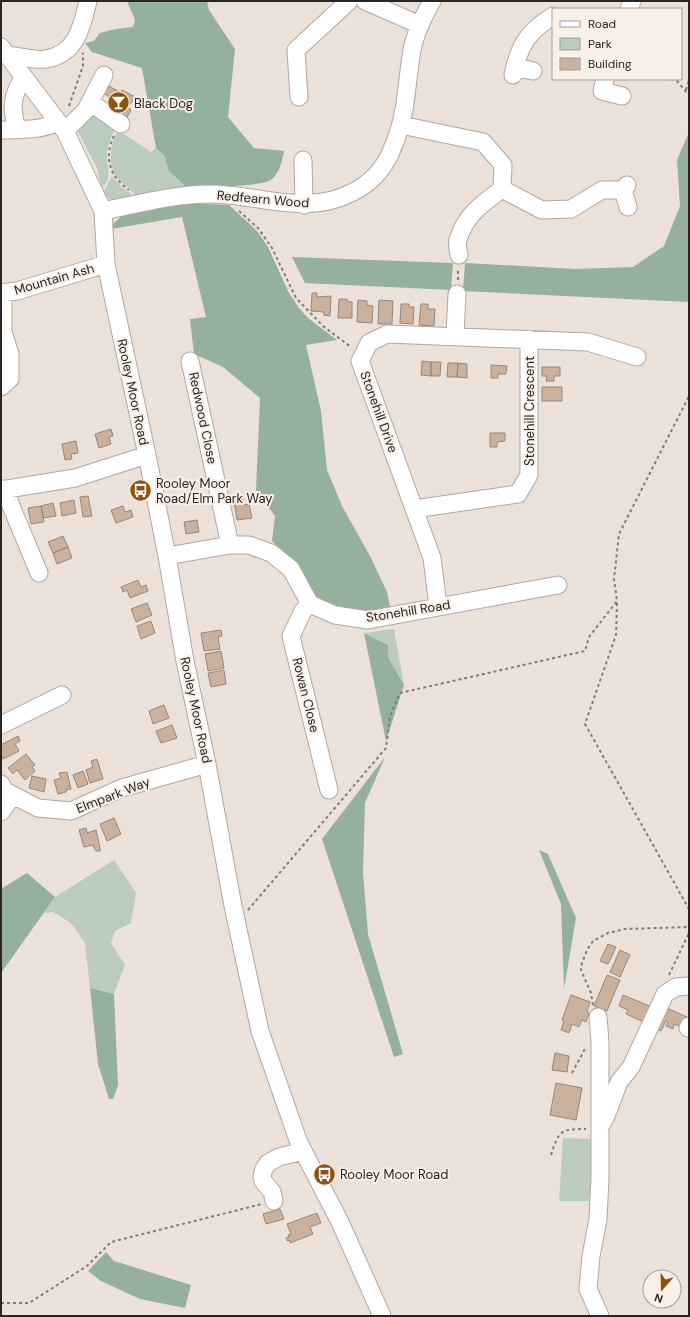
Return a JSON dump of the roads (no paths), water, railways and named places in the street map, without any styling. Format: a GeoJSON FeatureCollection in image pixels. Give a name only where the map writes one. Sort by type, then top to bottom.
{"type":"FeatureCollection","features":[{"type":"Feature","properties":{"kind":"street"},"geometry":{"type":"LineString","coordinates":[[88,1],[82,29],[73,44],[60,54],[45,60],[16,93],[6,112],[9,130],[61,127],[86,110],[104,75]]}},
{"type":"Feature","properties":{"kind":"street"},"geometry":{"type":"LineString","coordinates":[[299,96],[296,50],[349,1]]}},
{"type":"Feature","properties":{"kind":"street"},"geometry":{"type":"LineString","coordinates":[[364,1],[420,25]]}},
{"type":"Feature","properties":{"kind":"street","name":"Redfearn Wood"},"geometry":{"type":"LineString","coordinates":[[103,210],[174,196],[211,194],[304,205],[320,204],[341,198],[364,186],[381,169],[390,155],[401,125],[413,46],[420,25],[432,1]]}},
{"type":"Feature","properties":{"kind":"street"},"geometry":{"type":"LineString","coordinates":[[533,71],[514,71],[524,41],[541,23],[552,17]]}},
{"type":"Feature","properties":{"kind":"street"},"geometry":{"type":"LineString","coordinates":[[4,51],[45,60]]}},
{"type":"Feature","properties":{"kind":"street","name":"Rooley Moor Road"},"geometry":{"type":"LineString","coordinates":[[4,51],[61,127],[103,210],[106,264],[147,455],[167,556],[185,661],[260,1031],[299,1143],[340,1222],[382,1316]]}},
{"type":"Feature","properties":{"kind":"street"},"geometry":{"type":"LineString","coordinates":[[605,80],[602,91],[622,96]]}},
{"type":"Feature","properties":{"kind":"street"},"geometry":{"type":"LineString","coordinates":[[90,102],[121,124]]}},
{"type":"Feature","properties":{"kind":"street"},"geometry":{"type":"LineString","coordinates":[[401,125],[483,142],[503,165],[502,189]]}},
{"type":"Feature","properties":{"kind":"street"},"geometry":{"type":"LineString","coordinates":[[303,160],[304,205]]}},
{"type":"Feature","properties":{"kind":"street"},"geometry":{"type":"LineString","coordinates":[[502,189],[542,210],[571,209],[602,190],[625,188],[628,207]]}},
{"type":"Feature","properties":{"kind":"street"},"geometry":{"type":"LineString","coordinates":[[459,255],[458,241],[467,221],[478,207],[502,189]]}},
{"type":"Feature","properties":{"kind":"street","name":"Mountain Ash"},"geometry":{"type":"LineString","coordinates":[[1,387],[10,379],[10,354],[2,332],[2,293],[17,291],[106,264]]}},
{"type":"Feature","properties":{"kind":"street"},"geometry":{"type":"LineString","coordinates":[[455,336],[458,294]]}},
{"type":"Feature","properties":{"kind":"street","name":"Stonehill Drive"},"geometry":{"type":"LineString","coordinates":[[438,606],[432,558],[360,361],[369,343],[387,334],[588,342],[637,357]]}},
{"type":"Feature","properties":{"kind":"street","name":"Stonehill Crescent"},"geometry":{"type":"LineString","coordinates":[[414,509],[518,494],[529,475],[529,339]]}},
{"type":"Feature","properties":{"kind":"street","name":"Redwood Close"},"geometry":{"type":"LineString","coordinates":[[190,361],[230,545]]}},
{"type":"Feature","properties":{"kind":"street"},"geometry":{"type":"LineString","coordinates":[[39,573],[3,489],[75,478],[147,455]]}},
{"type":"Feature","properties":{"kind":"street"},"geometry":{"type":"LineString","coordinates":[[167,556],[230,545],[249,545],[271,553],[291,569],[310,604]]}},
{"type":"Feature","properties":{"kind":"street","name":"Stonehill Road"},"geometry":{"type":"LineString","coordinates":[[310,604],[335,615],[368,620],[558,585]]}},
{"type":"Feature","properties":{"kind":"street","name":"Rowan Close"},"geometry":{"type":"LineString","coordinates":[[310,604],[303,611],[291,636],[329,790]]}},
{"type":"Feature","properties":{"kind":"street"},"geometry":{"type":"LineString","coordinates":[[1,725],[62,695]]}},
{"type":"Feature","properties":{"kind":"street","name":"Elmpark Way"},"geometry":{"type":"LineString","coordinates":[[7,790],[38,808],[71,811],[122,788],[207,764]]}},
{"type":"Feature","properties":{"kind":"street"},"geometry":{"type":"LineString","coordinates":[[1,812],[7,790]]}},
{"type":"Feature","properties":{"kind":"street"},"geometry":{"type":"LineString","coordinates":[[599,1127],[606,1116],[619,1082],[631,1068],[665,994],[676,987],[689,986]]}},
{"type":"Feature","properties":{"kind":"street"},"geometry":{"type":"LineString","coordinates":[[598,1017],[600,1042],[600,1179],[598,1219],[591,1256],[588,1289],[600,1316]]}},
{"type":"Feature","properties":{"kind":"street"},"geometry":{"type":"LineString","coordinates":[[600,1065],[609,1068],[616,1075],[619,1082]]}},
{"type":"Feature","properties":{"kind":"street"},"geometry":{"type":"LineString","coordinates":[[274,1201],[272,1192],[263,1182],[262,1176],[264,1169],[268,1163],[273,1160],[303,1151]]}},
{"type":"Feature","properties":{"kind":"place","name":"Black Dog"},"geometry":{"type":"Point","coordinates":[119,103]}},
{"type":"Feature","properties":{"kind":"place","name":"Rooley Moor Road/Elm Park Way"},"geometry":{"type":"Point","coordinates":[141,490]}},
{"type":"Feature","properties":{"kind":"place","name":"Rooley Moor Road"},"geometry":{"type":"Point","coordinates":[325,1174]}}]}
